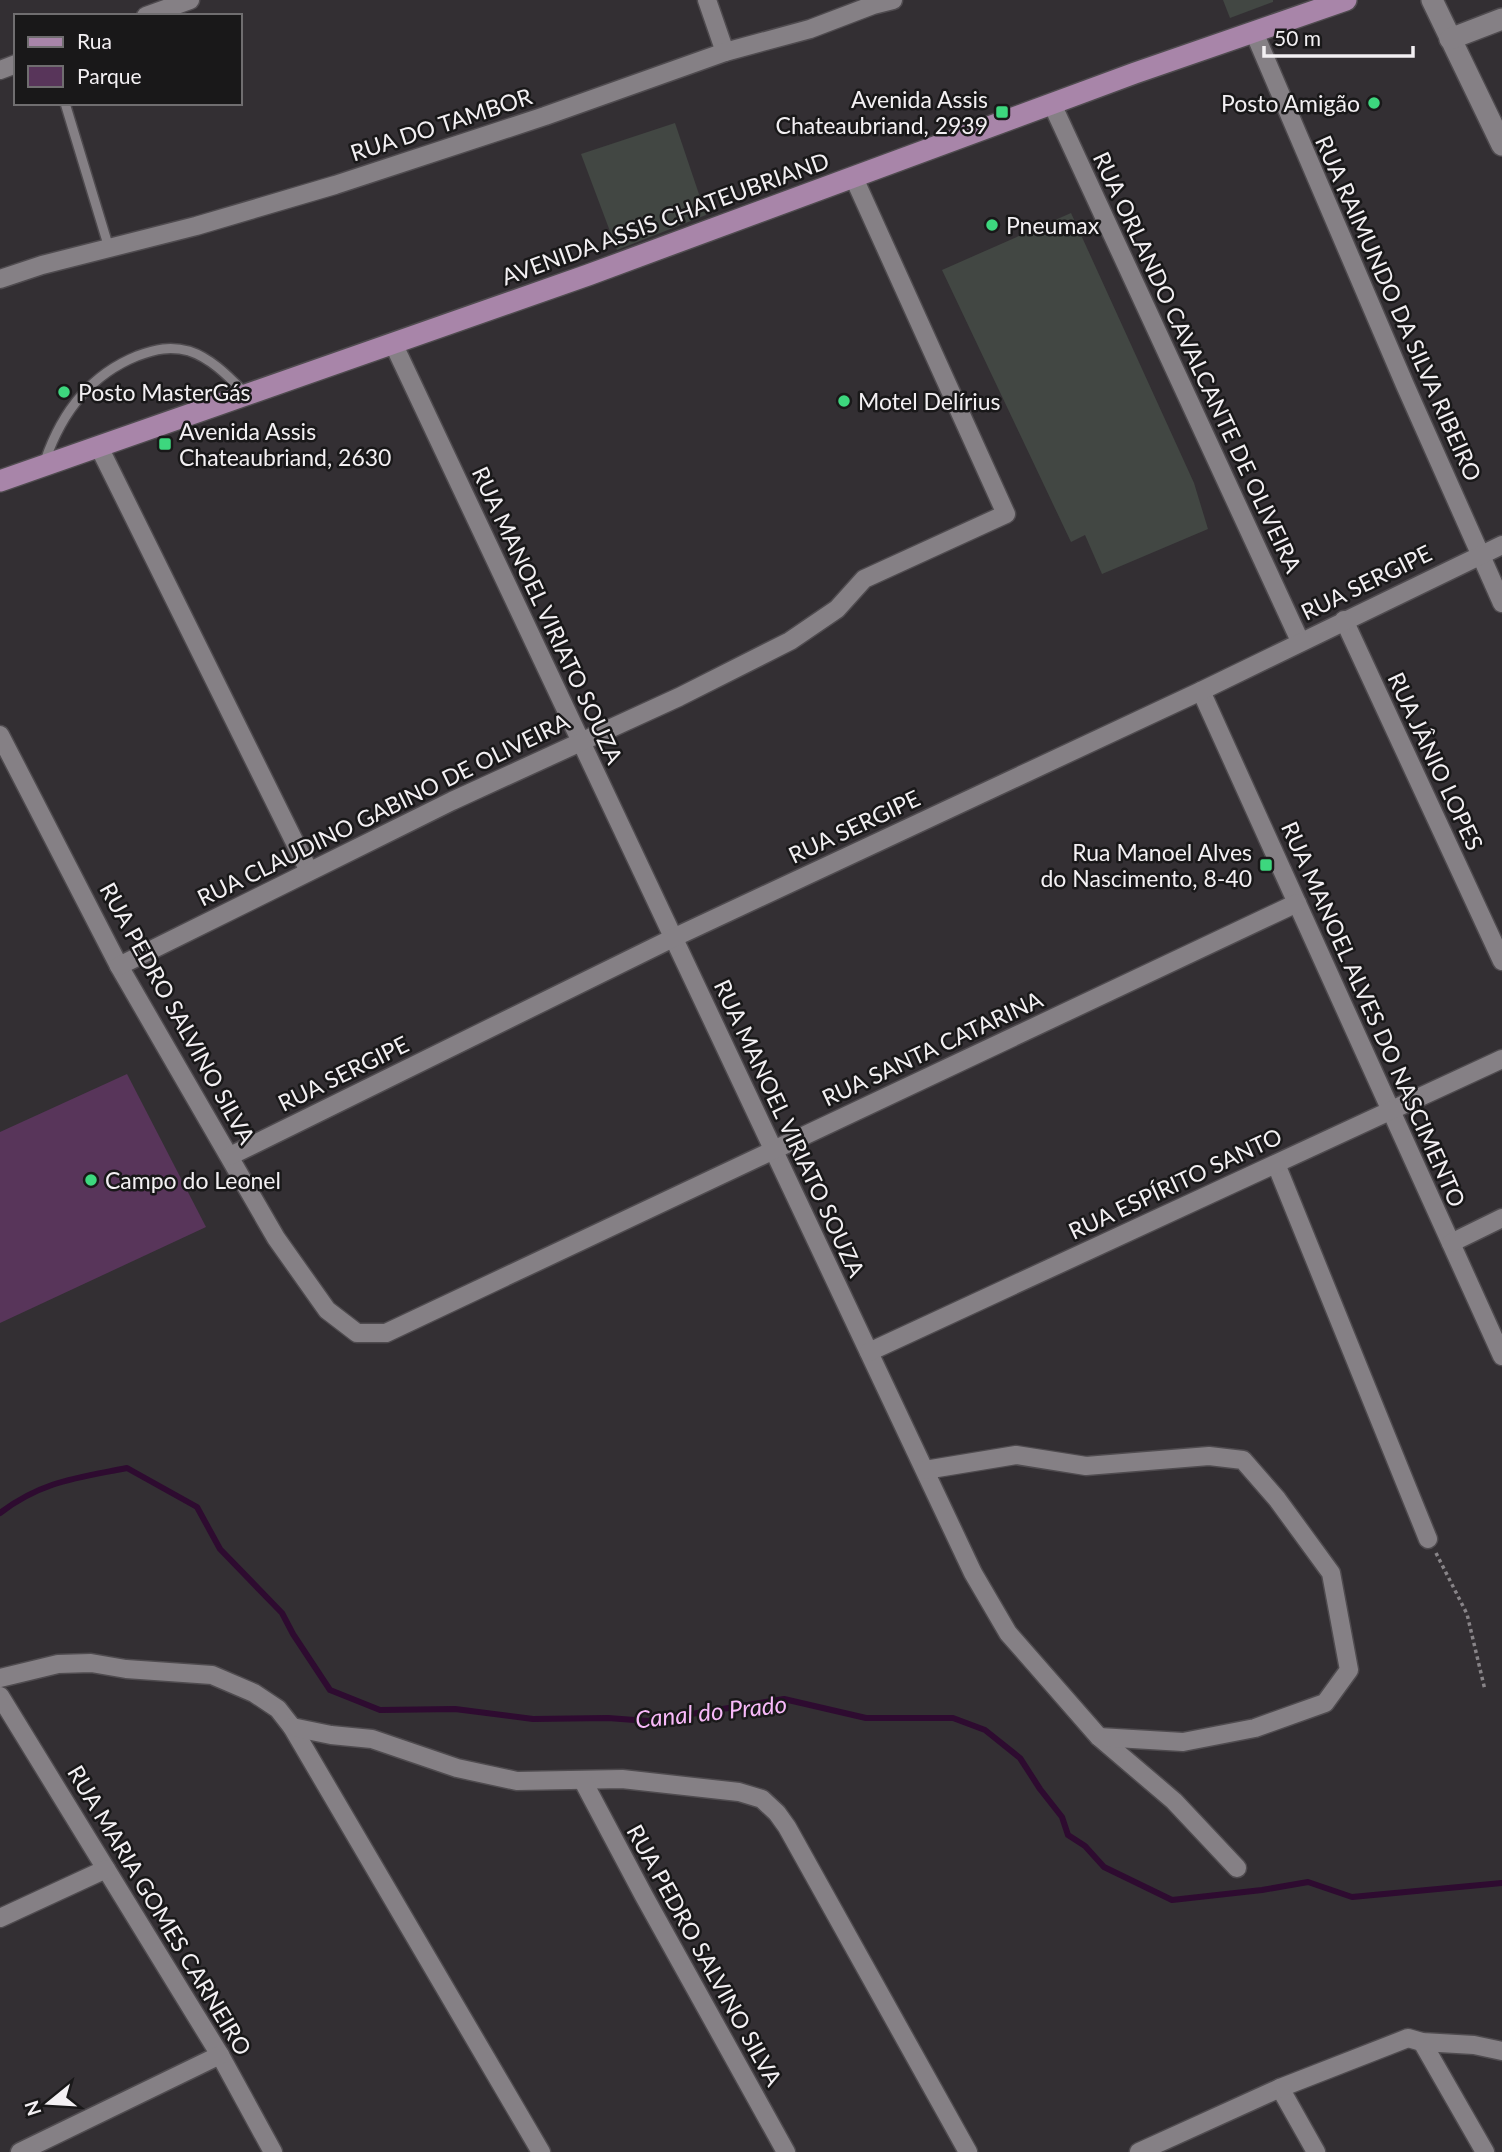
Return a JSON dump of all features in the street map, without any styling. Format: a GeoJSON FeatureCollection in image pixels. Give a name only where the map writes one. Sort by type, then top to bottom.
{"type":"FeatureCollection","features":[{"type":"Feature","properties":{"kind":"main road","name":"AVENIDA ASSIS CHATEUBRIAND"},"geometry":{"type":"LineString","coordinates":[[0,481],[588,275],[1052,104],[1346,0]]}},
{"type":"Feature","properties":{"kind":"street"},"geometry":{"type":"LineString","coordinates":[[152,14],[190,0]]}},
{"type":"Feature","properties":{"kind":"street"},"geometry":{"type":"LineString","coordinates":[[707,0],[725,52]]}},
{"type":"Feature","properties":{"kind":"street","name":"RUA DO TAMBOR"},"geometry":{"type":"LineString","coordinates":[[0,279],[335,185],[545,116],[725,52],[810,29],[893,0]]}},
{"type":"Feature","properties":{"kind":"street"},"geometry":{"type":"LineString","coordinates":[[1432,0],[1502,145]]}},
{"type":"Feature","properties":{"kind":"street"},"geometry":{"type":"LineString","coordinates":[[1450,39],[1502,19]]}},
{"type":"Feature","properties":{"kind":"street","name":"RUA RAIMUNDO DA SILVA RIBEIRO"},"geometry":{"type":"LineString","coordinates":[[1254,33],[1399,373],[1502,603]]}},
{"type":"Feature","properties":{"kind":"street","name":"RUA ORLANDO CAVALCANTE DE OLIVEIRA"},"geometry":{"type":"LineString","coordinates":[[1052,104],[1300,641]]}},
{"type":"Feature","properties":{"kind":"street","name":"RUA CLAUDINO GABINO DE OLIVEIRA"},"geometry":{"type":"LineString","coordinates":[[119,966],[452,801],[679,697],[790,641],[836,609],[864,579],[1006,514],[854,178]]}},
{"type":"Feature","properties":{"kind":"street","name":"RUA MANOEL VIRIATO SOUZA"},"geometry":{"type":"LineString","coordinates":[[393,343],[973,1573],[1008,1633],[1099,1737],[1174,1801],[1237,1868]]}},
{"type":"Feature","properties":{"kind":"street"},"geometry":{"type":"LineString","coordinates":[[99,447],[309,872]]}},
{"type":"Feature","properties":{"kind":"street","name":"RUA SERGIPE"},"geometry":{"type":"LineString","coordinates":[[230,1156],[673,937],[1201,691],[1502,545]]}},
{"type":"Feature","properties":{"kind":"street","name":"RUA JÂNIO LOPES"},"geometry":{"type":"LineString","coordinates":[[1343,620],[1502,961]]}},
{"type":"Feature","properties":{"kind":"street","name":"RUA MANOEL ALVES DO NASCIMENTO"},"geometry":{"type":"LineString","coordinates":[[1201,691],[1502,1356]]}},
{"type":"Feature","properties":{"kind":"street","name":"RUA PEDRO SALVINO SILVA"},"geometry":{"type":"LineString","coordinates":[[0,736],[119,966],[276,1238],[327,1310],[357,1334]]}},
{"type":"Feature","properties":{"kind":"street","name":"RUA SANTA CATARINA"},"geometry":{"type":"LineString","coordinates":[[357,1334],[386,1333],[1297,903]]}},
{"type":"Feature","properties":{"kind":"street","name":"RUA ESPÍRITO SANTO"},"geometry":{"type":"LineString","coordinates":[[869,1352],[1502,1059]]}},
{"type":"Feature","properties":{"kind":"street"},"geometry":{"type":"LineString","coordinates":[[1276,1164],[1428,1539]]}},
{"type":"Feature","properties":{"kind":"street"},"geometry":{"type":"LineString","coordinates":[[1451,1243],[1502,1218]]}},
{"type":"Feature","properties":{"kind":"street"},"geometry":{"type":"LineString","coordinates":[[925,1470],[1016,1455],[1086,1466],[1209,1456],[1243,1460],[1277,1499],[1331,1573],[1349,1670],[1325,1703],[1255,1728],[1183,1742],[1099,1737]]}},
{"type":"Feature","properties":{"kind":"street"},"geometry":{"type":"LineString","coordinates":[[0,1678],[58,1664],[91,1663],[126,1669],[212,1675],[254,1693],[278,1709],[292,1727],[541,2152]]}},
{"type":"Feature","properties":{"kind":"street","name":"RUA MARIA GOMES CARNEIRO"},"geometry":{"type":"LineString","coordinates":[[0,1696],[220,2055],[273,2152]]}},
{"type":"Feature","properties":{"kind":"street"},"geometry":{"type":"LineString","coordinates":[[292,1727],[372,1740],[457,1769],[517,1782],[622,1779],[739,1793],[762,1799],[777,1812],[787,1827],[968,2152]]}},
{"type":"Feature","properties":{"kind":"street","name":"RUA PEDRO SALVINO SILVA"},"geometry":{"type":"LineString","coordinates":[[583,1781],[786,2152]]}},
{"type":"Feature","properties":{"kind":"street"},"geometry":{"type":"LineString","coordinates":[[0,1918],[106,1869]]}},
{"type":"Feature","properties":{"kind":"street"},"geometry":{"type":"LineString","coordinates":[[1139,2152],[1280,2088],[1408,2038],[1422,2042],[1474,2045],[1502,2051]]}},
{"type":"Feature","properties":{"kind":"street"},"geometry":{"type":"LineString","coordinates":[[1422,2042],[1485,2152]]}},
{"type":"Feature","properties":{"kind":"street"},"geometry":{"type":"LineString","coordinates":[[20,2152],[220,2055]]}},
{"type":"Feature","properties":{"kind":"street"},"geometry":{"type":"LineString","coordinates":[[1280,2088],[1316,2152]]}},
{"type":"Feature","properties":{"kind":"lane"},"geometry":{"type":"LineString","coordinates":[[66,105],[109,248]]}},
{"type":"Feature","properties":{"kind":"lane"},"geometry":{"type":"LineString","coordinates":[[43,466],[63,419],[80,396],[121,363],[150,351],[168,347],[192,352],[222,370],[246,394]]}},
{"type":"Feature","properties":{"kind":"path"},"geometry":{"type":"LineString","coordinates":[[1428,1539],[1467,1614],[1485,1690]]}},
{"type":"Feature","properties":{"kind":"green space","name":"Campo do Leonel"},"geometry":{"type":"Polygon","coordinates":[[[127,1074],[206,1227],[0,1323],[0,1132],[127,1074]]]}},
{"type":"Feature","properties":{"kind":"building"},"geometry":{"type":"Polygon","coordinates":[[[1223,0],[1273,0],[1273,2],[1230,18],[1223,0]]]}},
{"type":"Feature","properties":{"kind":"building"},"geometry":{"type":"Polygon","coordinates":[[[675,123],[706,215],[617,250],[581,154],[675,123]]]}},
{"type":"Feature","properties":{"kind":"building"},"geometry":{"type":"Polygon","coordinates":[[[1071,213],[1194,483],[1208,529],[1102,574],[1085,535],[1071,542],[942,270],[1071,213]]]}},
{"type":"Feature","properties":{"kind":"waterway","name":"Canal do Prado"},"geometry":{"type":"LineString","coordinates":[[0,1513],[45,1487],[127,1468],[197,1507],[220,1549],[282,1613],[330,1690],[380,1710],[455,1709],[533,1719],[608,1718],[648,1721],[784,1699],[866,1718],[953,1718],[985,1730],[1020,1758],[1062,1817],[1068,1835],[1085,1846],[1104,1867],[1172,1900],[1308,1882],[1352,1897],[1502,1883]]}},
{"type":"Feature","properties":{"kind":"place","name":"Posto Amigão"},"geometry":{"type":"Point","coordinates":[1374,103]}},
{"type":"Feature","properties":{"kind":"place","name":"Avenida Assis Chateaubriand, 2939"},"geometry":{"type":"Point","coordinates":[1002,112]}},
{"type":"Feature","properties":{"kind":"place","name":"Pneumax"},"geometry":{"type":"Point","coordinates":[992,225]}},
{"type":"Feature","properties":{"kind":"place","name":"Posto MasterGás"},"geometry":{"type":"Point","coordinates":[64,392]}},
{"type":"Feature","properties":{"kind":"place","name":"Motel Delírius"},"geometry":{"type":"Point","coordinates":[844,401]}},
{"type":"Feature","properties":{"kind":"place","name":"Avenida Assis Chateaubriand, 2630"},"geometry":{"type":"Point","coordinates":[165,444]}},
{"type":"Feature","properties":{"kind":"place","name":"Rua Manoel Alves do Nascimento, 8-40"},"geometry":{"type":"Point","coordinates":[1266,865]}},
{"type":"Feature","properties":{"kind":"place","name":"Campo do Leonel"},"geometry":{"type":"Point","coordinates":[91,1180]}}]}
